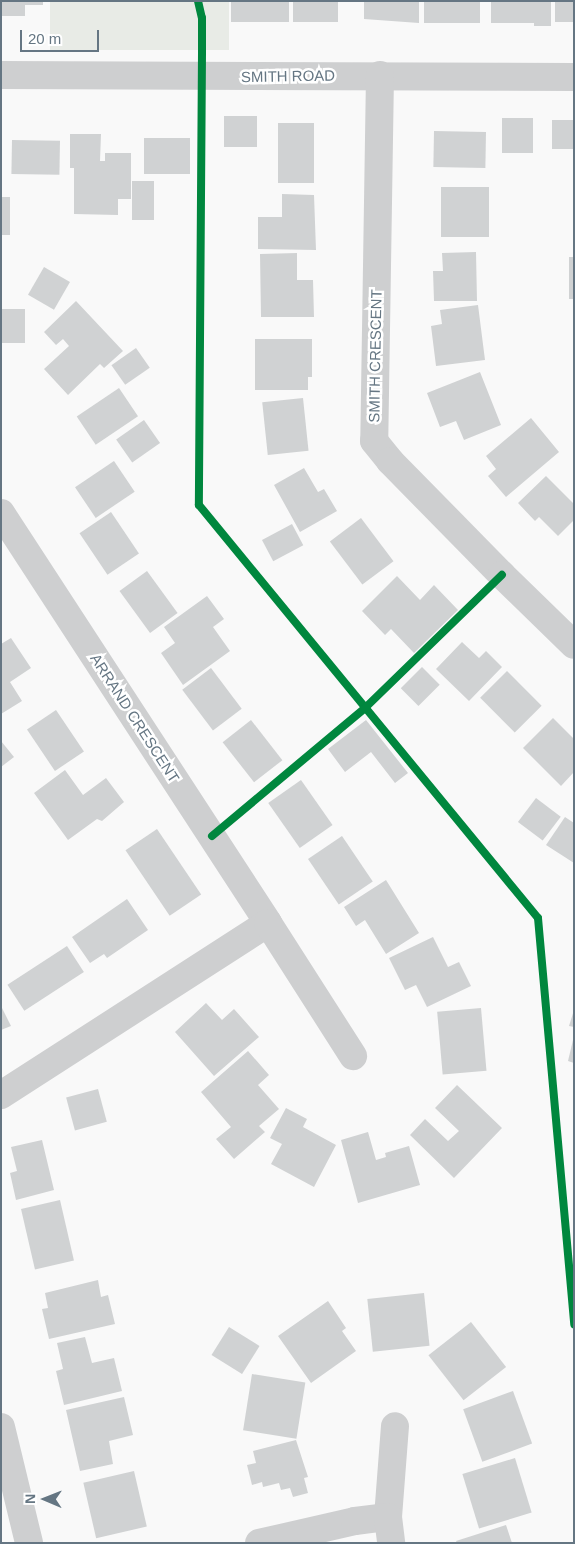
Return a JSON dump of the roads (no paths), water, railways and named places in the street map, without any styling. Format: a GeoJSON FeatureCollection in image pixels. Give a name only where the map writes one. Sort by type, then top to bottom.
{"type":"FeatureCollection","features":[{"type":"Feature","properties":{"kind":"street","name":"SMITH ROAD"},"geometry":{"type":"LineString","coordinates":[[1,75],[574,77]]}},
{"type":"Feature","properties":{"kind":"street","name":"SMITH CRESCENT"},"geometry":{"type":"LineString","coordinates":[[380,75],[374,441],[390,461],[481,554],[574,645]]}},
{"type":"Feature","properties":{"kind":"street","name":"ARRAND CRESCENT"},"geometry":{"type":"LineString","coordinates":[[1,512],[353,1056]]}},
{"type":"Feature","properties":{"kind":"street"},"geometry":{"type":"LineString","coordinates":[[1,1095],[268,923]]}},
{"type":"Feature","properties":{"kind":"street"},"geometry":{"type":"LineString","coordinates":[[259,1543],[354,1522],[389,1530],[395,1426]]}},
{"type":"Feature","properties":{"kind":"street"},"geometry":{"type":"LineString","coordinates":[[1,1427],[29,1543]]}}]}
